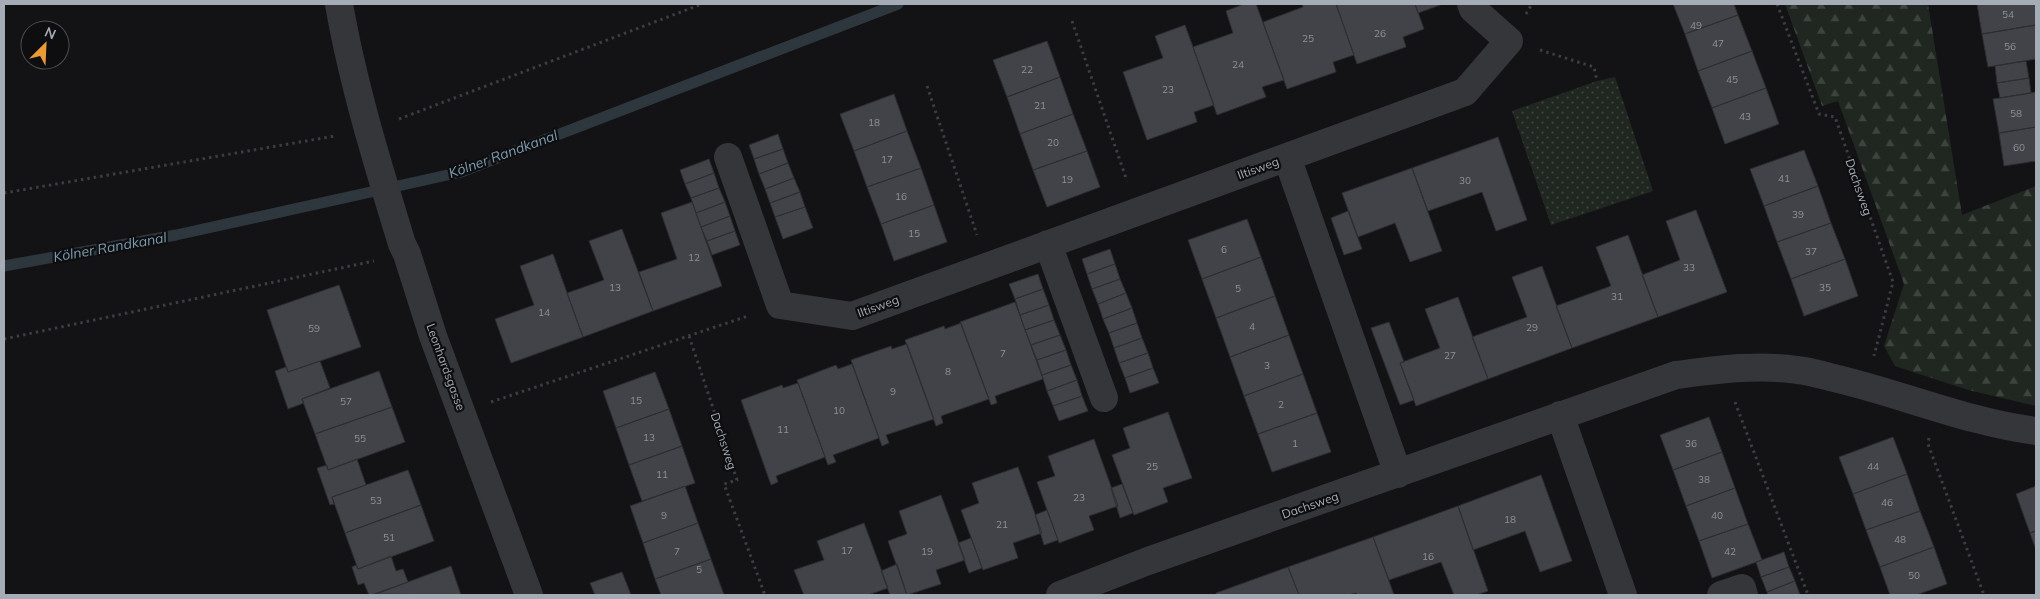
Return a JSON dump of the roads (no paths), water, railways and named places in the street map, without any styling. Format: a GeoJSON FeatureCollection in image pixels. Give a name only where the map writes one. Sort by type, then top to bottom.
{"type":"FeatureCollection","features":[{"type":"Feature","properties":{"kind":"street","name":"Leonhardsgasse"},"geometry":{"type":"LineString","coordinates":[[339,4],[346,45],[369,133],[404,249],[433,336],[529,595]]}},
{"type":"Feature","properties":{"kind":"street","name":"Iltisweg"},"geometry":{"type":"LineString","coordinates":[[728,156],[780,305],[852,316],[1465,92],[1509,41],[1473,9],[1471,4]]}},
{"type":"Feature","properties":{"kind":"street","name":"Iltisweg"},"geometry":{"type":"LineString","coordinates":[[1287,157],[1398,474]]}},
{"type":"Feature","properties":{"kind":"street"},"geometry":{"type":"LineString","coordinates":[[1048,244],[1104,398]]}},
{"type":"Feature","properties":{"kind":"street","name":"Dachsweg"},"geometry":{"type":"LineString","coordinates":[[1060,595],[1148,561],[1676,374],[1759,367],[1798,370],[1866,386],[2014,428],[2036,431]]}},
{"type":"Feature","properties":{"kind":"street"},"geometry":{"type":"LineString","coordinates":[[1560,415],[1623,595]]}},
{"type":"Feature","properties":{"kind":"street"},"geometry":{"type":"LineString","coordinates":[[1721,595],[1742,588],[1744,595]]}},
{"type":"Feature","properties":{"kind":"waterway","name":"Kölner Randkanal"},"geometry":{"type":"LineString","coordinates":[[4,266],[176,235],[461,172],[898,4]]}}]}
